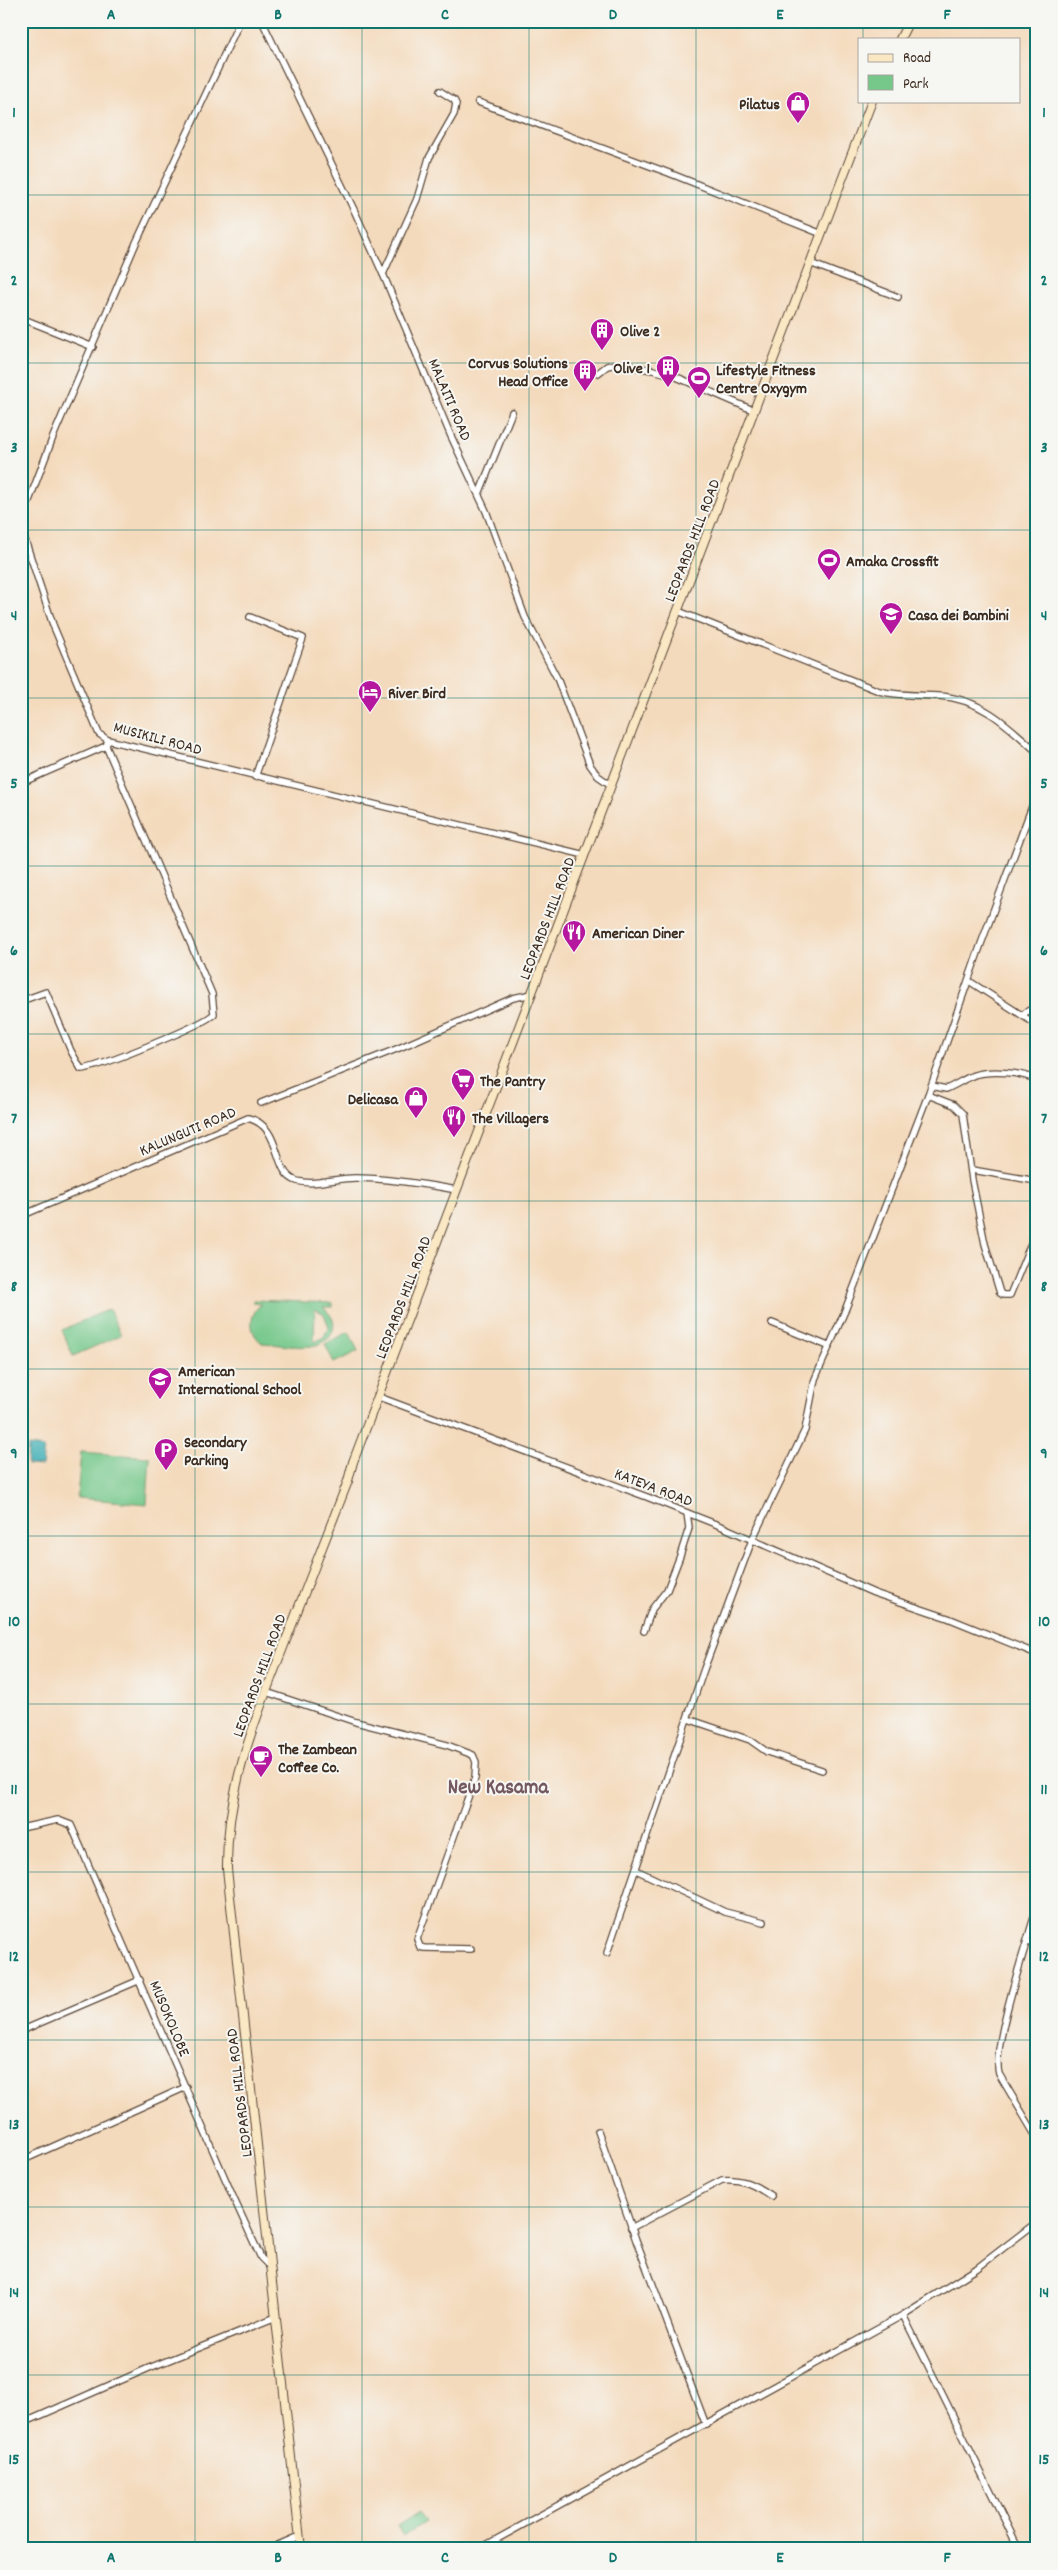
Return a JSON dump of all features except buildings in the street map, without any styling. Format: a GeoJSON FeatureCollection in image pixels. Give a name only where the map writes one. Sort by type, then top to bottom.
{"type":"FeatureCollection","features":[{"type":"Feature","properties":{"kind":"main road"},"geometry":{"type":"LineString","coordinates":[[900,38],[909,21]]}},
{"type":"Feature","properties":{"kind":"main road","name":"LEOPARDS HILL ROAD"},"geometry":{"type":"LineString","coordinates":[[301,2549],[232,1918],[227,1847],[228,1823],[241,1761],[872,102]]}},
{"type":"Feature","properties":{"kind":"street","name":"MUSIKILI ROAD"},"geometry":{"type":"LineString","coordinates":[[240,21],[139,237],[28,501],[22,529],[48,612],[67,662],[99,734],[107,743],[585,855]]}},
{"type":"Feature","properties":{"kind":"street","name":"MALAITI ROAD"},"geometry":{"type":"LineString","coordinates":[[262,21],[383,274],[450,434],[479,494],[519,603],[553,669],[590,765],[598,776],[611,785]]}},
{"type":"Feature","properties":{"kind":"street"},"geometry":{"type":"LineString","coordinates":[[383,274],[417,199],[429,158],[454,114],[456,104],[454,100],[440,91]]}},
{"type":"Feature","properties":{"kind":"street"},"geometry":{"type":"LineString","coordinates":[[478,102],[669,172],[822,234]]}},
{"type":"Feature","properties":{"kind":"street"},"geometry":{"type":"LineString","coordinates":[[810,263],[898,297]]}},
{"type":"Feature","properties":{"kind":"street"},"geometry":{"type":"LineString","coordinates":[[21,318],[93,347]]}},
{"type":"Feature","properties":{"kind":"street"},"geometry":{"type":"LineString","coordinates":[[598,373],[607,366],[616,364],[653,370],[672,375],[755,411]]}},
{"type":"Feature","properties":{"kind":"street"},"geometry":{"type":"LineString","coordinates":[[479,494],[512,412]]}},
{"type":"Feature","properties":{"kind":"street"},"geometry":{"type":"LineString","coordinates":[[678,611],[879,691],[900,696],[942,696],[968,701],[994,715],[1037,752]]}},
{"type":"Feature","properties":{"kind":"street"},"geometry":{"type":"LineString","coordinates":[[250,617],[303,638],[255,777]]}},
{"type":"Feature","properties":{"kind":"street"},"geometry":{"type":"LineString","coordinates":[[21,783],[107,743],[212,994],[214,1014],[210,1018],[173,1035],[86,1069],[78,1066],[46,992],[21,1001]]}},
{"type":"Feature","properties":{"kind":"street"},"geometry":{"type":"LineString","coordinates":[[607,1953],[704,1669],[752,1540],[804,1430],[812,1388],[828,1346],[844,1313],[932,1086],[1037,793]]}},
{"type":"Feature","properties":{"kind":"street"},"geometry":{"type":"LineString","coordinates":[[969,981],[1037,1025]]}},
{"type":"Feature","properties":{"kind":"street"},"geometry":{"type":"LineString","coordinates":[[261,1103],[399,1048],[513,998],[532,994]]}},
{"type":"Feature","properties":{"kind":"street"},"geometry":{"type":"LineString","coordinates":[[1022,1015],[1037,1005]]}},
{"type":"Feature","properties":{"kind":"street"},"geometry":{"type":"LineString","coordinates":[[932,1086],[946,1089],[983,1073],[1028,1076],[1037,1080]]}},
{"type":"Feature","properties":{"kind":"street"},"geometry":{"type":"LineString","coordinates":[[928,1095],[954,1105],[963,1114],[986,1244],[1000,1293],[1003,1296],[1010,1295],[1037,1229]]}},
{"type":"Feature","properties":{"kind":"street","name":"KALUNGUTI ROAD"},"geometry":{"type":"LineString","coordinates":[[21,1216],[248,1118],[258,1120],[266,1127],[286,1172],[298,1181],[308,1182],[354,1178],[457,1190]]}},
{"type":"Feature","properties":{"kind":"street"},"geometry":{"type":"LineString","coordinates":[[972,1170],[1037,1181]]}},
{"type":"Feature","properties":{"kind":"street"},"geometry":{"type":"LineString","coordinates":[[772,1323],[828,1346]]}},
{"type":"Feature","properties":{"kind":"street","name":"KATEYA ROAD"},"geometry":{"type":"LineString","coordinates":[[379,1397],[687,1513],[917,1609],[948,1618],[1037,1654]]}},
{"type":"Feature","properties":{"kind":"street"},"geometry":{"type":"LineString","coordinates":[[644,1631],[652,1609],[667,1590],[680,1556],[689,1528],[687,1513]]}},
{"type":"Feature","properties":{"kind":"street"},"geometry":{"type":"LineString","coordinates":[[266,1692],[347,1719],[447,1745],[473,1755],[476,1762],[475,1778],[417,1939],[420,1947],[424,1948],[471,1949]]}},
{"type":"Feature","properties":{"kind":"street"},"geometry":{"type":"LineString","coordinates":[[688,1718],[750,1740],[767,1752],[822,1770]]}},
{"type":"Feature","properties":{"kind":"street","name":"MUSOKOLOBE"},"geometry":{"type":"LineString","coordinates":[[21,1828],[58,1820],[71,1825],[258,2253],[270,2267]]}},
{"type":"Feature","properties":{"kind":"street"},"geometry":{"type":"LineString","coordinates":[[636,1870],[725,1912],[764,1922]]}},
{"type":"Feature","properties":{"kind":"street"},"geometry":{"type":"LineString","coordinates":[[1037,1907],[1018,1975],[997,2065],[999,2074],[1037,2138]]}},
{"type":"Feature","properties":{"kind":"street"},"geometry":{"type":"LineString","coordinates":[[1028,1942],[1037,1945]]}},
{"type":"Feature","properties":{"kind":"street"},"geometry":{"type":"LineString","coordinates":[[21,2031],[140,1980]]}},
{"type":"Feature","properties":{"kind":"street"},"geometry":{"type":"LineString","coordinates":[[21,2161],[186,2087]]}},
{"type":"Feature","properties":{"kind":"street"},"geometry":{"type":"LineString","coordinates":[[598,2131],[631,2228],[706,2425]]}},
{"type":"Feature","properties":{"kind":"street"},"geometry":{"type":"LineString","coordinates":[[631,2228],[722,2180],[733,2179],[754,2184],[770,2196]]}},
{"type":"Feature","properties":{"kind":"street"},"geometry":{"type":"LineString","coordinates":[[479,2549],[903,2315],[976,2268],[1037,2222]]}},
{"type":"Feature","properties":{"kind":"street"},"geometry":{"type":"LineString","coordinates":[[903,2315],[1019,2549]]}},
{"type":"Feature","properties":{"kind":"street"},"geometry":{"type":"LineString","coordinates":[[21,2424],[149,2368],[276,2317]]}},
{"type":"Feature","properties":{"kind":"street"},"geometry":{"type":"LineString","coordinates":[[269,2549],[299,2536]]}},
{"type":"Feature","properties":{"kind":"green space"},"geometry":{"type":"Polygon","coordinates":[[[253,1300],[333,1303],[333,1307],[323,1307],[333,1320],[333,1330],[329,1338],[322,1343],[312,1346],[302,1347],[262,1343],[257,1339],[252,1329],[252,1318],[261,1304],[253,1303],[253,1300]],[[315,1309],[314,1342],[323,1338],[329,1327],[324,1314],[315,1309]]]}},
{"type":"Feature","properties":{"kind":"green space"},"geometry":{"type":"Polygon","coordinates":[[[109,1309],[121,1335],[73,1356],[62,1330],[109,1309]]]}},
{"type":"Feature","properties":{"kind":"green space"},"geometry":{"type":"Polygon","coordinates":[[[349,1332],[358,1351],[334,1363],[325,1344],[349,1332]]]}},
{"type":"Feature","properties":{"kind":"green space"},"geometry":{"type":"Polygon","coordinates":[[[81,1452],[150,1457],[147,1504],[77,1498],[81,1452]]]}},
{"type":"Feature","properties":{"kind":"green space"},"geometry":{"type":"Polygon","coordinates":[[[419,2512],[425,2522],[403,2536],[397,2526],[419,2512]]]}},
{"type":"Feature","properties":{"kind":"water"},"geometry":{"type":"Polygon","coordinates":[[[28,1446],[44,1448],[42,1466],[27,1465],[28,1446]]]}},
{"type":"Feature","properties":{"kind":"place","name":"Pilatus"},"geometry":{"type":"Point","coordinates":[798,124]}},
{"type":"Feature","properties":{"kind":"place","name":"Olive 2"},"geometry":{"type":"Point","coordinates":[602,351]}},
{"type":"Feature","properties":{"kind":"place","name":"Olive 1"},"geometry":{"type":"Point","coordinates":[668,388]}},
{"type":"Feature","properties":{"kind":"place","name":"Corvus Solutions Head Office"},"geometry":{"type":"Point","coordinates":[585,392]}},
{"type":"Feature","properties":{"kind":"place","name":"Lifestyle Fitness Centre Oxygym"},"geometry":{"type":"Point","coordinates":[699,399]}},
{"type":"Feature","properties":{"kind":"place","name":"Amaka Crossfit"},"geometry":{"type":"Point","coordinates":[829,581]}},
{"type":"Feature","properties":{"kind":"place","name":"Casa dei Bambini"},"geometry":{"type":"Point","coordinates":[891,635]}},
{"type":"Feature","properties":{"kind":"place","name":"River Bird"},"geometry":{"type":"Point","coordinates":[370,713]}},
{"type":"Feature","properties":{"kind":"place","name":"American Diner"},"geometry":{"type":"Point","coordinates":[574,953]}},
{"type":"Feature","properties":{"kind":"place","name":"The Pantry"},"geometry":{"type":"Point","coordinates":[463,1101]}},
{"type":"Feature","properties":{"kind":"place","name":"Delicasa"},"geometry":{"type":"Point","coordinates":[416,1119]}},
{"type":"Feature","properties":{"kind":"place","name":"The Villagers"},"geometry":{"type":"Point","coordinates":[454,1138]}},
{"type":"Feature","properties":{"kind":"place","name":"American International School"},"geometry":{"type":"Point","coordinates":[160,1400]}},
{"type":"Feature","properties":{"kind":"place","name":"Secondary Parking"},"geometry":{"type":"Point","coordinates":[166,1471]}},
{"type":"Feature","properties":{"kind":"place","name":"The Zambean Coffee Co."},"geometry":{"type":"Point","coordinates":[261,1778]}},
{"type":"Feature","properties":{"kind":"district","name":"New Kasama"},"geometry":{"type":"Point","coordinates":[498,1786]}}]}
